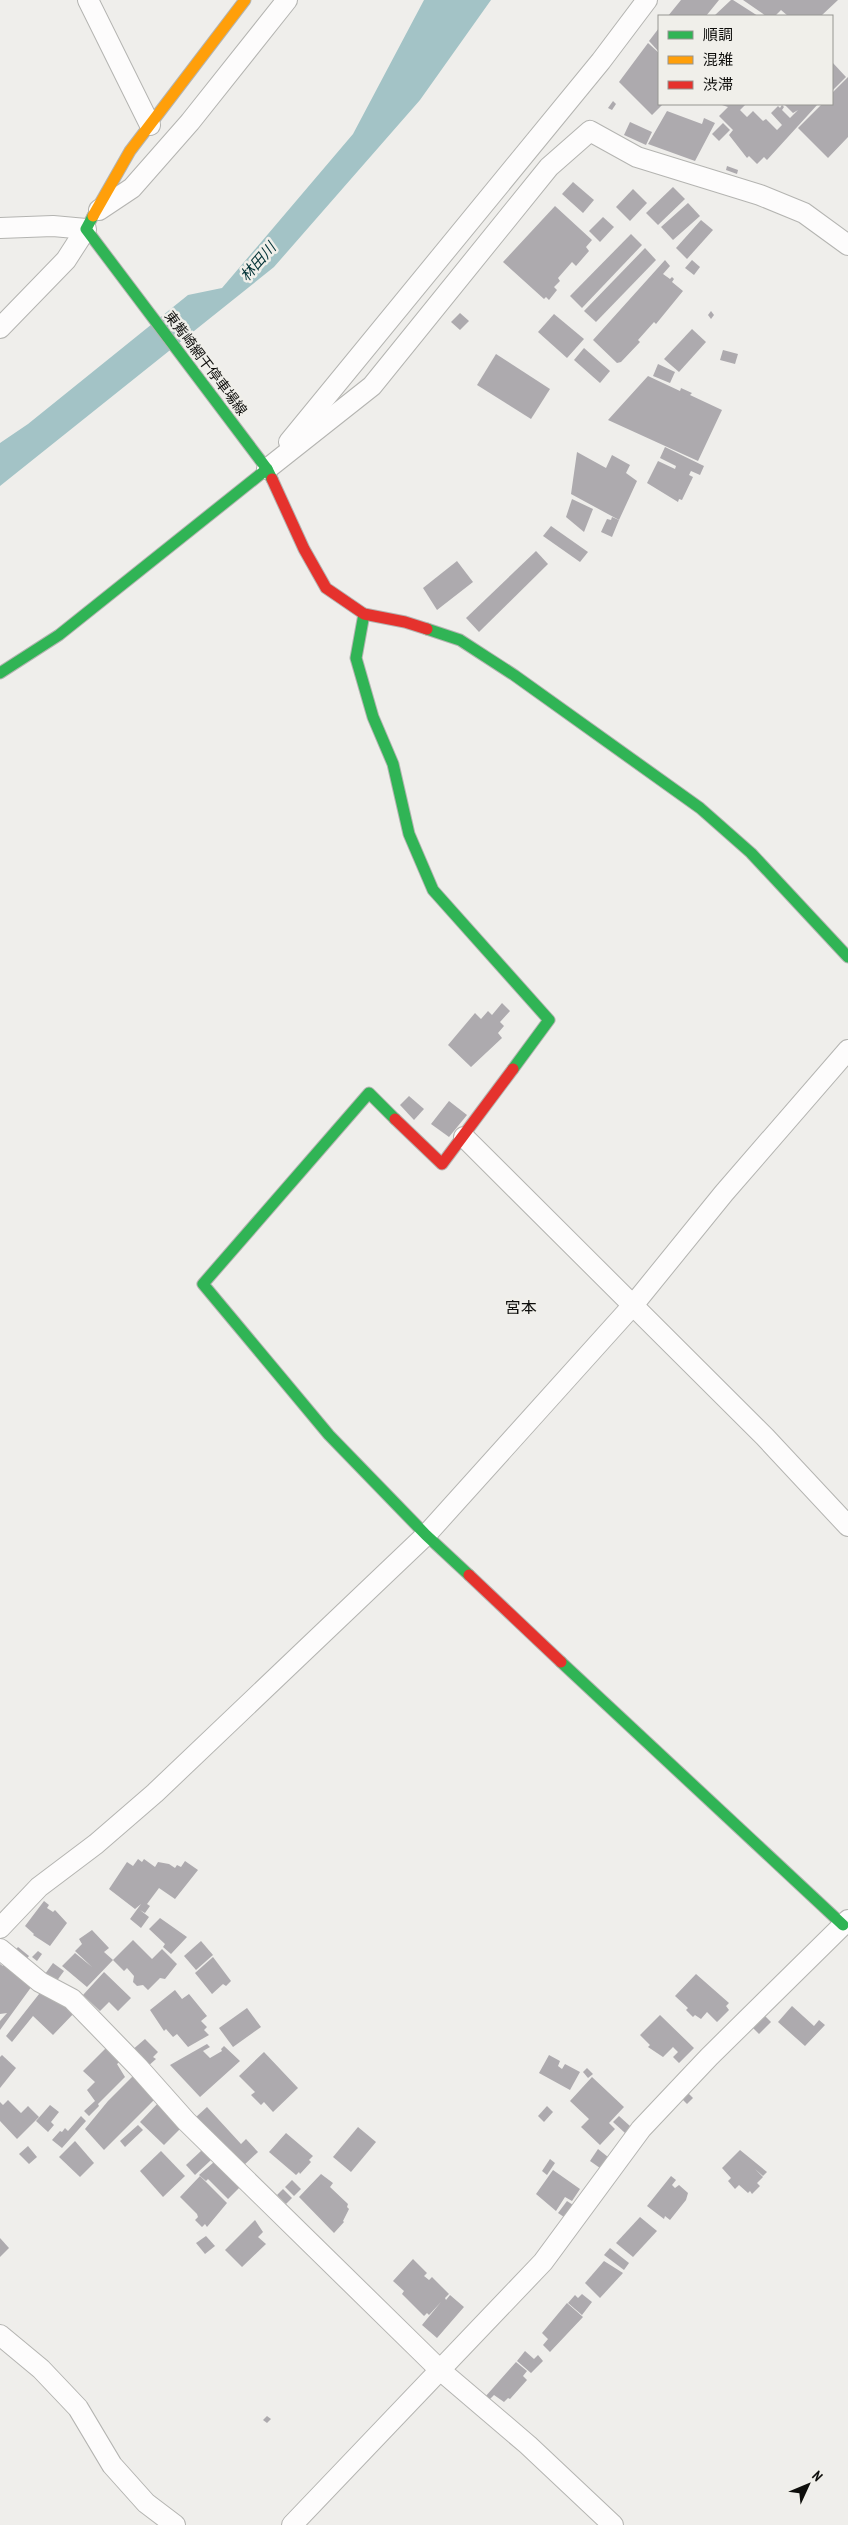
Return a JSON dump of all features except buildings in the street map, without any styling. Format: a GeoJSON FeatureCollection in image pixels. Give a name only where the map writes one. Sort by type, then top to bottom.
{"type":"FeatureCollection","features":[{"type":"Feature","properties":{"kind":"street"},"geometry":{"type":"LineString","coordinates":[[88,0],[150,125]]}},
{"type":"Feature","properties":{"kind":"street"},"geometry":{"type":"LineString","coordinates":[[0,328],[66,260],[86,230],[130,150],[245,0]]}},
{"type":"Feature","properties":{"kind":"street"},"geometry":{"type":"LineString","coordinates":[[96,212],[132,188],[190,122],[286,0]]}},
{"type":"Feature","properties":{"kind":"street"},"geometry":{"type":"LineString","coordinates":[[267,469],[595,69],[647,0]]}},
{"type":"Feature","properties":{"kind":"street"},"geometry":{"type":"LineString","coordinates":[[0,673],[59,635],[372,386],[549,168],[590,131],[637,157],[760,195],[804,213],[848,245]]}},
{"type":"Feature","properties":{"kind":"street"},"geometry":{"type":"LineString","coordinates":[[0,228],[53,226],[86,230]]}},
{"type":"Feature","properties":{"kind":"street","name":"東觜崎網干停車場線"},"geometry":{"type":"LineString","coordinates":[[86,230],[267,469],[304,549],[326,588],[364,614]]}},
{"type":"Feature","properties":{"kind":"street"},"geometry":{"type":"LineString","coordinates":[[292,2525],[542,2262],[641,2129],[709,2057],[845,1923],[426,1535],[329,1435],[203,1284],[369,1093],[442,1164],[464,1137],[548,1020],[433,890],[409,834],[392,764],[373,717],[356,658],[364,614],[405,622],[460,640],[514,675],[700,808],[751,853],[848,957]]}},
{"type":"Feature","properties":{"kind":"street"},"geometry":{"type":"LineString","coordinates":[[0,1928],[39,1887],[96,1844],[155,1793],[426,1535],[634,1304],[724,1193],[848,1050]]}},
{"type":"Feature","properties":{"kind":"street"},"geometry":{"type":"LineString","coordinates":[[464,1137],[634,1304],[765,1437],[848,1526]]}},
{"type":"Feature","properties":{"kind":"street"},"geometry":{"type":"LineString","coordinates":[[0,1949],[40,1982],[72,1999],[186,2120],[440,2370],[528,2445],[613,2525]]}},
{"type":"Feature","properties":{"kind":"street"},"geometry":{"type":"LineString","coordinates":[[0,2335],[42,2369],[78,2408],[112,2465],[146,2502],[175,2525]]}},
{"type":"Feature","properties":{"kind":"water","name":"林田川"},"geometry":{"type":"Polygon","coordinates":[[[424,0],[491,0],[420,100],[274,267],[0,486],[0,443],[28,424],[188,295],[222,288],[353,134],[424,0]]]}},
{"type":"Feature","properties":{"kind":"traffic: fast"},"geometry":{"type":"LineString","coordinates":[[93,216],[86,229],[267,469],[272,479]]}},
{"type":"Feature","properties":{"kind":"traffic: fast"},"geometry":{"type":"LineString","coordinates":[[0,673],[59,635],[267,469]]}},
{"type":"Feature","properties":{"kind":"traffic: fast"},"geometry":{"type":"LineString","coordinates":[[364,614],[356,658],[373,717],[393,764],[409,834],[433,890],[549,1020],[513,1069]]}},
{"type":"Feature","properties":{"kind":"traffic: fast"},"geometry":{"type":"LineString","coordinates":[[427,629],[460,640],[514,675],[700,808],[751,853],[848,957]]}},
{"type":"Feature","properties":{"kind":"traffic: fast"},"geometry":{"type":"LineString","coordinates":[[395,1119],[369,1093],[203,1284],[329,1435],[426,1535],[469,1575]]}},
{"type":"Feature","properties":{"kind":"traffic: fast"},"geometry":{"type":"LineString","coordinates":[[561,1662],[843,1925]]}},
{"type":"Feature","properties":{"kind":"traffic: slow"},"geometry":{"type":"LineString","coordinates":[[93,216],[130,151],[245,0]]}},
{"type":"Feature","properties":{"kind":"traffic: jam"},"geometry":{"type":"LineString","coordinates":[[272,479],[304,549],[326,588],[364,614],[405,622],[427,629]]}},
{"type":"Feature","properties":{"kind":"traffic: jam"},"geometry":{"type":"LineString","coordinates":[[395,1119],[442,1164],[513,1069]]}},
{"type":"Feature","properties":{"kind":"traffic: jam"},"geometry":{"type":"LineString","coordinates":[[469,1575],[561,1662]]}},
{"type":"Feature","properties":{"kind":"district","name":"宮本"},"geometry":{"type":"Point","coordinates":[521,1307]}}]}
